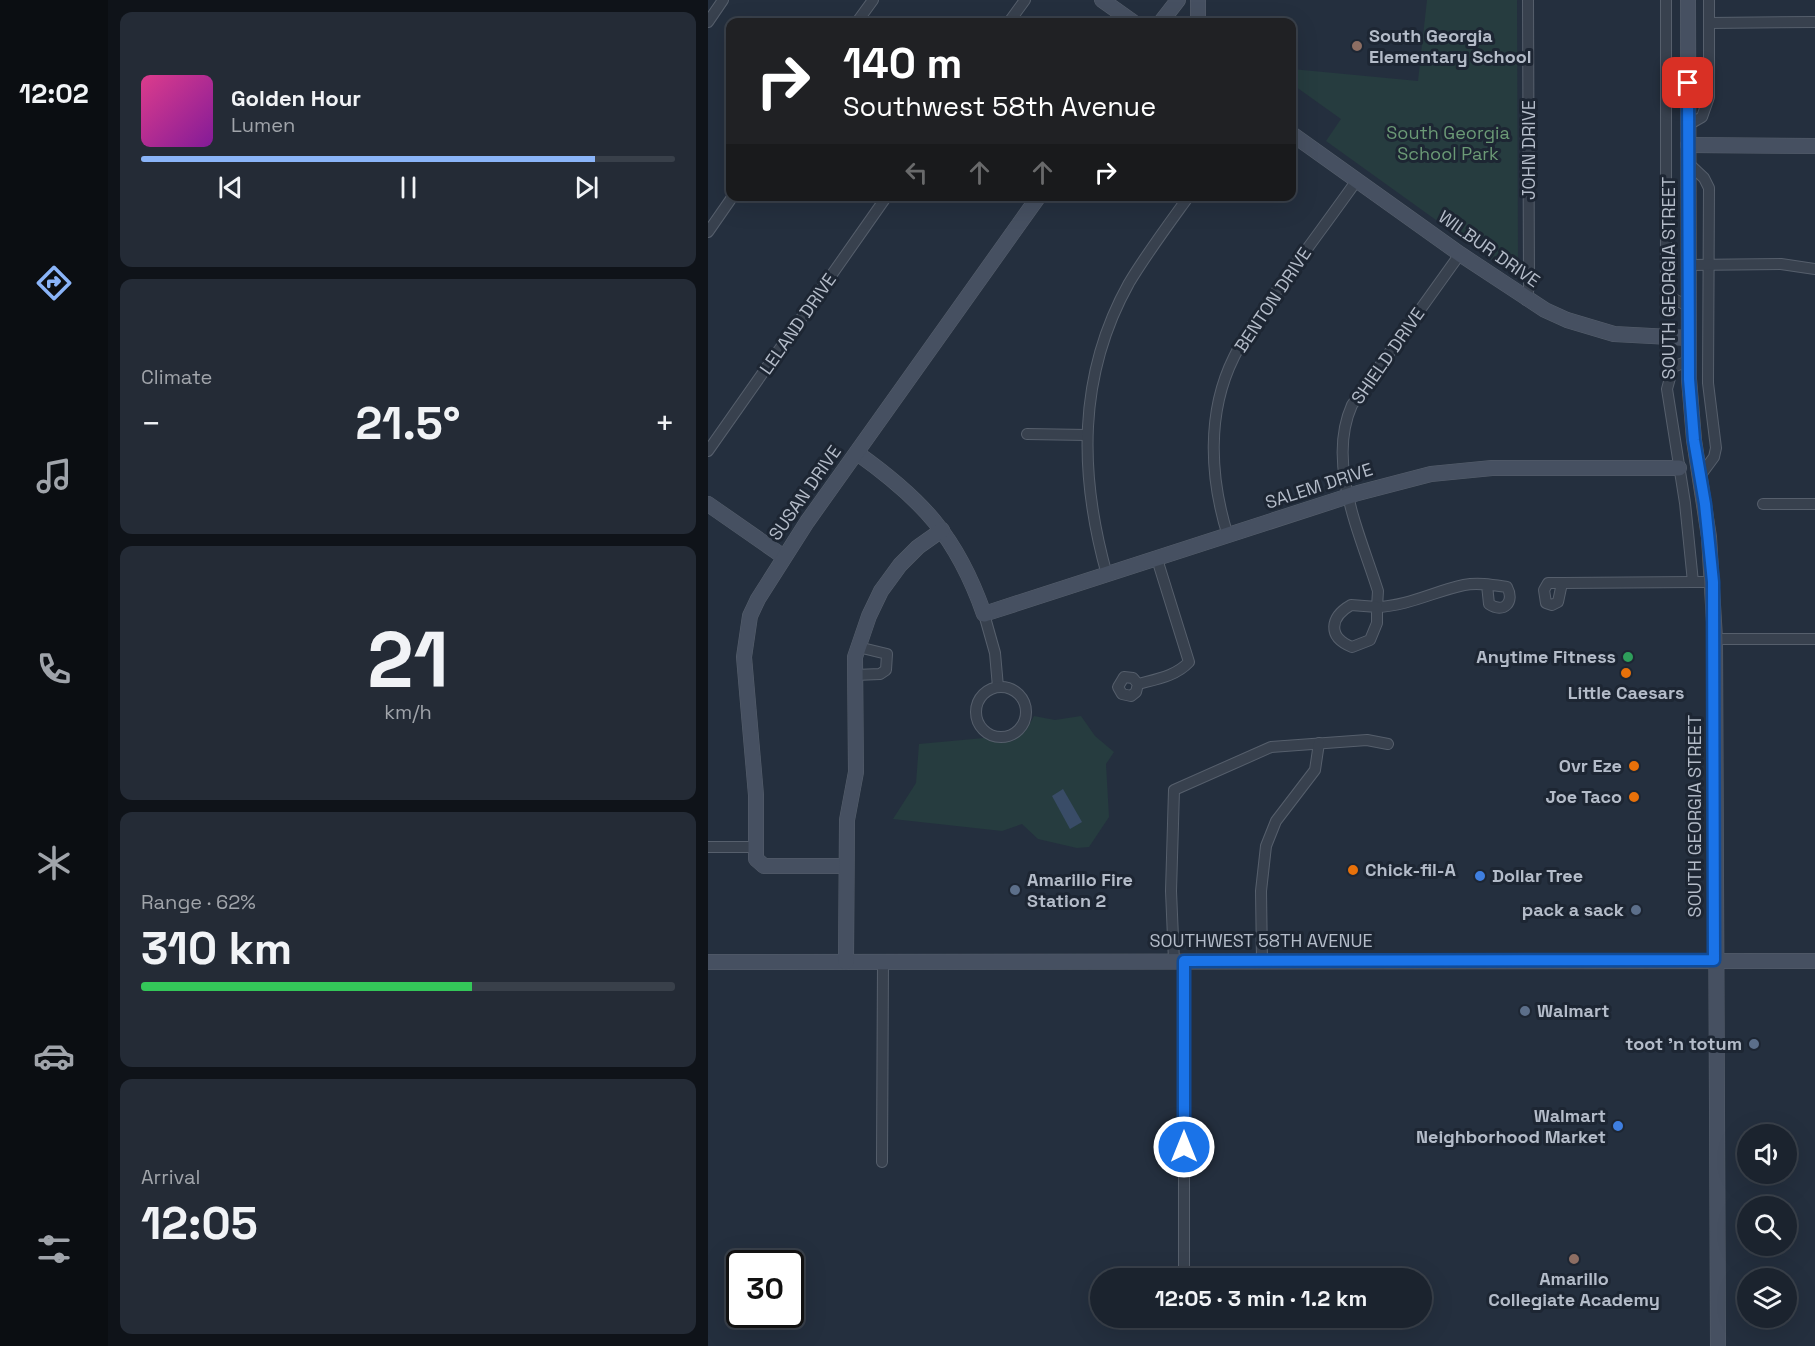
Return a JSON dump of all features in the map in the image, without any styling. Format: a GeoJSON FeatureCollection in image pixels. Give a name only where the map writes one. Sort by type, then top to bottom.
{"type":"FeatureCollection","features":[{"type":"Feature","properties":{"kind":"main road"},"geometry":{"type":"LineString","coordinates":[[1102,0],[1127,18]]}},
{"type":"Feature","properties":{"kind":"main road"},"geometry":{"type":"LineString","coordinates":[[1164,18],[1178,0]]}},
{"type":"Feature","properties":{"kind":"main road"},"geometry":{"type":"LineString","coordinates":[[1198,0],[1198,18]]}},
{"type":"Feature","properties":{"kind":"main road","name":"SOUTH GEORGIA STREET"},"geometry":{"type":"LineString","coordinates":[[1688,0],[1688,361],[1694,440],[1713,582],[1715,639],[1714,960],[1718,1346]]}},
{"type":"Feature","properties":{"kind":"main road","name":"WILBUR DRIVE"},"geometry":{"type":"LineString","coordinates":[[1296,137],[1526,300],[1567,320],[1591,328],[1626,335],[1689,338]]}},
{"type":"Feature","properties":{"kind":"main road"},"geometry":{"type":"LineString","coordinates":[[1688,145],[1815,146]]}},
{"type":"Feature","properties":{"kind":"main road","name":"SUSAN DRIVE"},"geometry":{"type":"LineString","coordinates":[[756,853],[756,795],[744,657],[750,616],[784,557],[1035,201]]}},
{"type":"Feature","properties":{"kind":"main road"},"geometry":{"type":"LineString","coordinates":[[857,453],[906,489],[942,530],[956,549],[974,584],[984,614]]}},
{"type":"Feature","properties":{"kind":"main road","name":"SALEM DRIVE"},"geometry":{"type":"LineString","coordinates":[[984,614],[1349,496],[1412,478],[1460,470],[1492,468],[1679,468]]}},
{"type":"Feature","properties":{"kind":"main road"},"geometry":{"type":"LineString","coordinates":[[708,504],[784,557]]}},
{"type":"Feature","properties":{"kind":"main road"},"geometry":{"type":"LineString","coordinates":[[846,962],[845,866],[847,820],[856,772],[855,675],[858,647],[881,591],[900,565],[918,547],[942,530]]}},
{"type":"Feature","properties":{"kind":"main road"},"geometry":{"type":"LineString","coordinates":[[756,853],[764,866],[845,866]]}},
{"type":"Feature","properties":{"kind":"main road","name":"SOUTHWEST 58TH AVENUE"},"geometry":{"type":"LineString","coordinates":[[708,962],[1815,961]]}},
{"type":"Feature","properties":{"kind":"street"},"geometry":{"type":"LineString","coordinates":[[708,22],[723,0]]}},
{"type":"Feature","properties":{"kind":"street"},"geometry":{"type":"LineString","coordinates":[[860,18],[873,0]]}},
{"type":"Feature","properties":{"kind":"street"},"geometry":{"type":"LineString","coordinates":[[1012,18],[1025,0]]}},
{"type":"Feature","properties":{"kind":"street","name":"JOHN DRIVE"},"geometry":{"type":"LineString","coordinates":[[1526,300],[1529,286],[1528,0]]}},
{"type":"Feature","properties":{"kind":"street"},"geometry":{"type":"LineString","coordinates":[[1666,0],[1666,285],[1672,298],[1688,306]]}},
{"type":"Feature","properties":{"kind":"street"},"geometry":{"type":"LineString","coordinates":[[1688,125],[1702,117],[1708,103],[1709,0]]}},
{"type":"Feature","properties":{"kind":"street"},"geometry":{"type":"LineString","coordinates":[[1709,23],[1815,22]]}},
{"type":"Feature","properties":{"kind":"street"},"geometry":{"type":"LineString","coordinates":[[1688,163],[1704,178],[1709,188],[1708,383],[1716,448],[1714,457],[1700,476]]}},
{"type":"Feature","properties":{"kind":"street","name":"BENTON DRIVE"},"geometry":{"type":"LineString","coordinates":[[1228,536],[1217,492],[1214,467],[1214,437],[1223,385],[1246,334],[1357,180]]}},
{"type":"Feature","properties":{"kind":"street"},"geometry":{"type":"LineString","coordinates":[[708,232],[730,201]]}},
{"type":"Feature","properties":{"kind":"street","name":"LELAND DRIVE"},"geometry":{"type":"LineString","coordinates":[[708,451],[883,201]]}},
{"type":"Feature","properties":{"kind":"street"},"geometry":{"type":"LineString","coordinates":[[1107,575],[1090,502],[1087,435],[1094,378],[1116,311],[1144,259],[1185,201]]}},
{"type":"Feature","properties":{"kind":"street","name":"SHIELD DRIVE"},"geometry":{"type":"LineString","coordinates":[[1377,607],[1378,591],[1341,466],[1341,449],[1350,412],[1460,254]]}},
{"type":"Feature","properties":{"kind":"street"},"geometry":{"type":"LineString","coordinates":[[1688,265],[1781,264],[1815,269]]}},
{"type":"Feature","properties":{"kind":"street"},"geometry":{"type":"LineString","coordinates":[[1688,361],[1673,368],[1667,389],[1693,582]]}},
{"type":"Feature","properties":{"kind":"street"},"geometry":{"type":"LineString","coordinates":[[1027,434],[1087,435]]}},
{"type":"Feature","properties":{"kind":"street"},"geometry":{"type":"LineString","coordinates":[[1763,504],[1815,504]]}},
{"type":"Feature","properties":{"kind":"street"},"geometry":{"type":"LineString","coordinates":[[1138,684],[1181,670],[1189,662],[1157,559]]}},
{"type":"Feature","properties":{"kind":"street"},"geometry":{"type":"LineString","coordinates":[[1562,583],[1713,582]]}},
{"type":"Feature","properties":{"kind":"street"},"geometry":{"type":"LineString","coordinates":[[1377,607],[1377,623],[1370,640],[1363,645],[1353,646],[1344,643],[1335,635],[1334,623],[1339,612],[1351,605],[1396,606],[1465,585],[1487,585]]}},
{"type":"Feature","properties":{"kind":"street"},"geometry":{"type":"LineString","coordinates":[[984,614],[995,653],[998,687]]}},
{"type":"Feature","properties":{"kind":"street"},"geometry":{"type":"LineString","coordinates":[[1715,639],[1815,639]]}},
{"type":"Feature","properties":{"kind":"street"},"geometry":{"type":"LineString","coordinates":[[855,675],[880,674],[886,670],[888,661],[887,654],[858,647]]}},
{"type":"Feature","properties":{"kind":"street"},"geometry":{"type":"LineString","coordinates":[[998,687],[1009,688],[1018,693],[1024,702],[1024,718],[1017,731],[1007,736],[996,736],[986,732],[979,724],[976,714],[977,704],[989,689],[998,687]]}},
{"type":"Feature","properties":{"kind":"street"},"geometry":{"type":"LineString","coordinates":[[1184,1268],[1179,961],[1171,891],[1174,790],[1271,747],[1367,740],[1388,744]]}},
{"type":"Feature","properties":{"kind":"street"},"geometry":{"type":"LineString","coordinates":[[1262,961],[1261,891],[1266,846],[1276,821],[1316,770],[1319,744]]}},
{"type":"Feature","properties":{"kind":"street"},"geometry":{"type":"LineString","coordinates":[[708,847],[756,853]]}},
{"type":"Feature","properties":{"kind":"street"},"geometry":{"type":"LineString","coordinates":[[882,1162],[883,962]]}},
{"type":"Feature","properties":{"kind":"green space","name":"South Georgia School Park"},"geometry":{"type":"Polygon","coordinates":[[[1427,0],[1517,0],[1518,267],[1514,272],[1507,271],[1326,141],[1341,119],[1296,87],[1296,69],[1418,81],[1427,0]]]}},
{"type":"Feature","properties":{"kind":"green space"},"geometry":{"type":"Polygon","coordinates":[[[1034,716],[1055,720],[1081,716],[1095,736],[1114,752],[1106,764],[1109,817],[1089,847],[1077,848],[1038,839],[1022,824],[1002,831],[893,819],[916,783],[919,744],[984,738],[998,742],[1013,741],[1027,729],[1034,716]]]}},
{"type":"Feature","properties":{"kind":"water"},"geometry":{"type":"Polygon","coordinates":[[[1063,789],[1082,822],[1070,829],[1052,796],[1063,789]]]}},
{"type":"Feature","properties":{"kind":"place","name":"South Georgia Elementary School"},"geometry":{"type":"Point","coordinates":[1357,46]}},
{"type":"Feature","properties":{"kind":"place","name":"Anytime Fitness"},"geometry":{"type":"Point","coordinates":[1628,657]}},
{"type":"Feature","properties":{"kind":"place","name":"Little Caesars"},"geometry":{"type":"Point","coordinates":[1626,673]}},
{"type":"Feature","properties":{"kind":"place","name":"Ovr Eze"},"geometry":{"type":"Point","coordinates":[1634,766]}},
{"type":"Feature","properties":{"kind":"place","name":"Joe Taco"},"geometry":{"type":"Point","coordinates":[1634,797]}},
{"type":"Feature","properties":{"kind":"place","name":"Chick-fil-A"},"geometry":{"type":"Point","coordinates":[1353,870]}},
{"type":"Feature","properties":{"kind":"place","name":"Dollar Tree"},"geometry":{"type":"Point","coordinates":[1480,876]}},
{"type":"Feature","properties":{"kind":"place","name":"Amarillo Fire Station 2"},"geometry":{"type":"Point","coordinates":[1015,890]}},
{"type":"Feature","properties":{"kind":"place","name":"pack a sack"},"geometry":{"type":"Point","coordinates":[1636,910]}},
{"type":"Feature","properties":{"kind":"place","name":"Walmart"},"geometry":{"type":"Point","coordinates":[1525,1011]}},
{"type":"Feature","properties":{"kind":"place","name":"toot 'n totum"},"geometry":{"type":"Point","coordinates":[1754,1044]}},
{"type":"Feature","properties":{"kind":"place","name":"Walmart Neighborhood Market"},"geometry":{"type":"Point","coordinates":[1618,1126]}},
{"type":"Feature","properties":{"kind":"place","name":"Amarillo Collegiate Academy"},"geometry":{"type":"Point","coordinates":[1574,1259]}},
{"type":"Feature","properties":{"kind":"route"},"geometry":{"type":"LineString","coordinates":[[1184,1147],[1184,961],[1714,960],[1715,639],[1709,537],[1694,440],[1689,379],[1688,83]]}}]}
